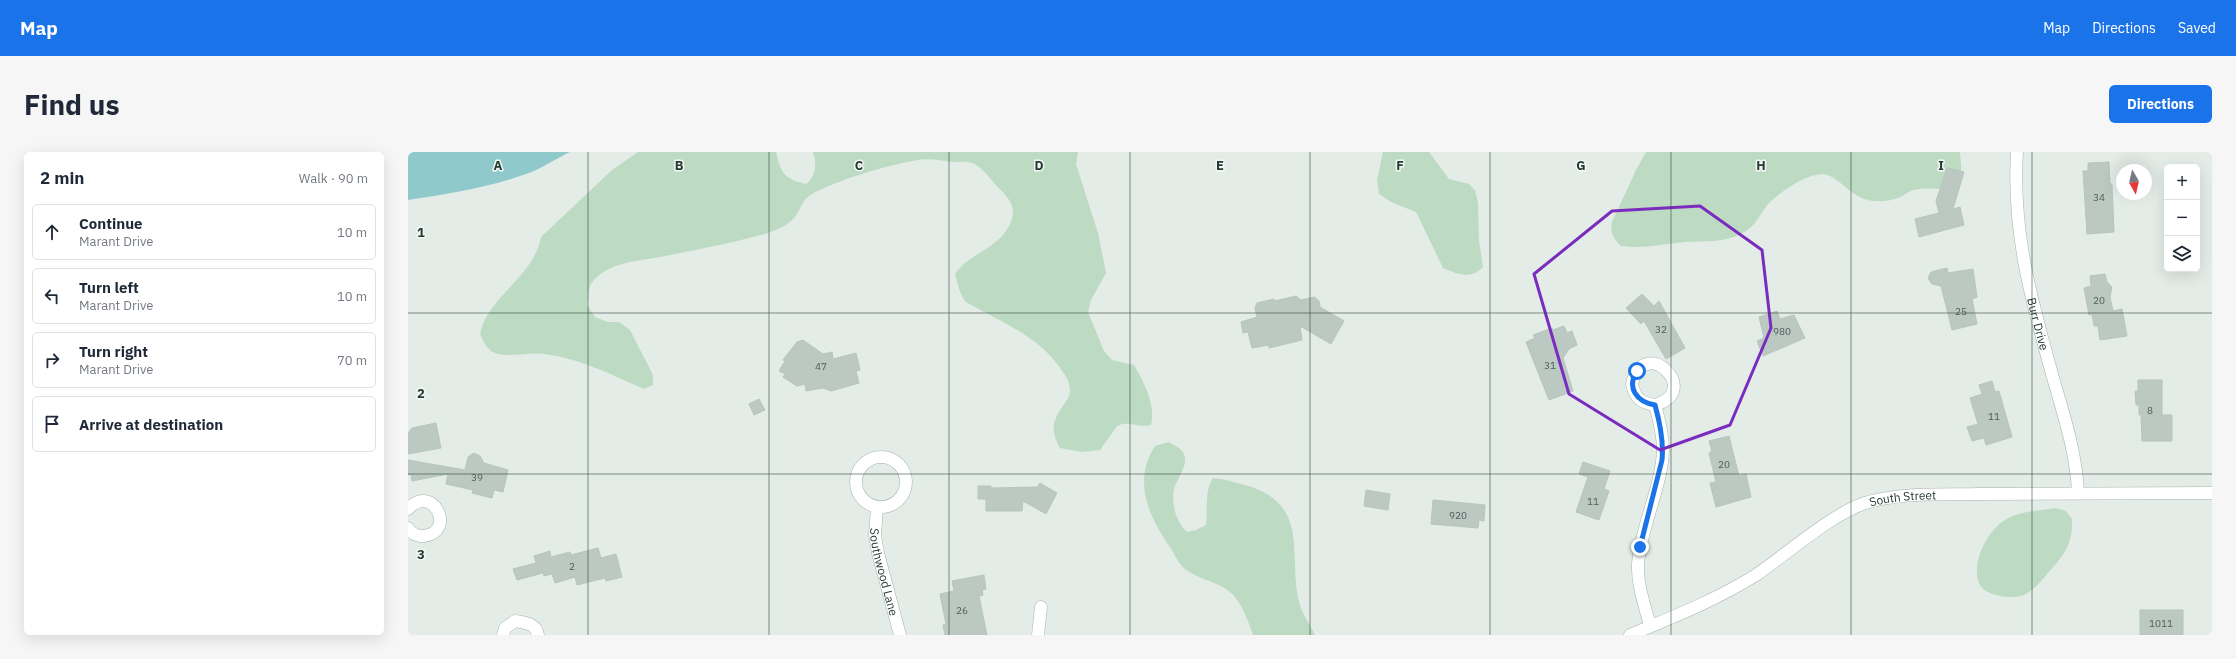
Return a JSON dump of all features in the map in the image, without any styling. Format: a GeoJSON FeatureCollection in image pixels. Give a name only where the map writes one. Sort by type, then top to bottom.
{"type":"FeatureCollection","features":[{"type":"Feature","properties":{"kind":"street","name":"Burr Drive"},"geometry":{"type":"LineString","coordinates":[[2017,152],[2017,195],[2020,244],[2032,302],[2074,453],[2078,492]]}},
{"type":"Feature","properties":{"kind":"street"},"geometry":{"type":"LineString","coordinates":[[1650,626],[1640,587],[1638,566],[1640,547],[1662,460],[1662,438],[1655,405]]}},
{"type":"Feature","properties":{"kind":"street"},"geometry":{"type":"LineString","coordinates":[[880,456],[895,460],[904,470],[907,485],[902,498],[889,507],[877,508],[866,504],[857,492],[856,476],[865,462],[880,456]]}},
{"type":"Feature","properties":{"kind":"street","name":"South Street"},"geometry":{"type":"LineString","coordinates":[[1630,635],[1710,601],[1756,575],[1845,513],[1864,504],[1901,496],[2078,492],[2212,493]]}},
{"type":"Feature","properties":{"kind":"street"},"geometry":{"type":"LineString","coordinates":[[408,509],[413,503],[425,501],[437,507],[440,514],[439,527],[431,535],[419,537],[409,531]]}},
{"type":"Feature","properties":{"kind":"street","name":"Southwood Lane"},"geometry":{"type":"LineString","coordinates":[[877,508],[875,534],[878,553],[900,635]]}},
{"type":"Feature","properties":{"kind":"street"},"geometry":{"type":"LineString","coordinates":[[1038,635],[1041,607]]}},
{"type":"Feature","properties":{"kind":"street"},"geometry":{"type":"LineString","coordinates":[[503,635],[505,628],[515,621],[531,624],[537,631],[538,635]]}},
{"type":"Feature","properties":{"kind":"highlighted area"},"geometry":{"type":"Polygon","coordinates":[[[1700,206],[1762,250],[1771,328],[1730,425],[1660,450],[1569,394],[1534,274],[1612,211],[1700,206]]]}},
{"type":"Feature","properties":{"kind":"green space"},"geometry":{"type":"Polygon","coordinates":[[[638,152],[776,152],[782,170],[785,174],[793,180],[806,184],[814,174],[815,170],[813,152],[1078,152],[1076,164],[1098,233],[1106,273],[1091,300],[1088,312],[1104,351],[1112,360],[1134,365],[1138,372],[1148,394],[1152,410],[1151,425],[1142,426],[1121,424],[1117,426],[1100,450],[1082,452],[1060,448],[1054,433],[1054,427],[1057,416],[1070,392],[1070,386],[1065,375],[1045,350],[1008,324],[966,302],[959,289],[955,274],[969,260],[1001,238],[1007,230],[1013,215],[1012,205],[1006,196],[981,169],[975,164],[968,162],[922,159],[893,165],[863,174],[834,184],[812,194],[806,199],[791,222],[772,232],[723,244],[625,263],[615,266],[598,276],[590,286],[587,305],[595,317],[608,322],[619,322],[630,330],[653,375],[653,385],[644,389],[570,359],[544,354],[507,355],[492,352],[480,334],[484,321],[492,309],[530,264],[537,251],[541,237],[612,170],[638,152]]]}},
{"type":"Feature","properties":{"kind":"green space"},"geometry":{"type":"Polygon","coordinates":[[[1383,152],[1429,152],[1449,179],[1469,184],[1475,190],[1478,203],[1479,241],[1483,267],[1469,275],[1459,274],[1443,268],[1416,212],[1391,202],[1379,194],[1377,180],[1383,152]]]}},
{"type":"Feature","properties":{"kind":"green space"},"geometry":{"type":"Polygon","coordinates":[[[1646,152],[1960,152],[1962,178],[1948,187],[1914,190],[1898,198],[1879,201],[1864,199],[1855,195],[1832,177],[1822,174],[1815,175],[1801,180],[1780,194],[1769,203],[1750,228],[1731,238],[1716,241],[1685,242],[1646,247],[1621,246],[1613,235],[1611,229],[1612,222],[1646,152]]]}},
{"type":"Feature","properties":{"kind":"green space"},"geometry":{"type":"Polygon","coordinates":[[[1169,442],[1181,450],[1185,458],[1184,467],[1175,485],[1173,501],[1177,518],[1187,532],[1196,530],[1206,525],[1207,495],[1213,478],[1249,486],[1268,495],[1281,506],[1289,519],[1293,534],[1296,584],[1300,606],[1315,635],[1253,635],[1242,608],[1232,594],[1226,589],[1187,571],[1180,564],[1162,535],[1150,511],[1144,485],[1148,459],[1155,446],[1169,442]]]}},
{"type":"Feature","properties":{"kind":"green space"},"geometry":{"type":"Polygon","coordinates":[[[2055,508],[2066,511],[2072,519],[2072,528],[2066,549],[2054,567],[2032,590],[2021,596],[2000,596],[1982,588],[1977,575],[1979,557],[1987,539],[1998,525],[2011,517],[2023,513],[2055,508]]]}},
{"type":"Feature","properties":{"kind":"water"},"geometry":{"type":"Polygon","coordinates":[[[408,152],[570,152],[537,169],[511,179],[467,190],[408,200],[408,152]]]}},
{"type":"Feature","properties":{"kind":"building"},"geometry":{"type":"Polygon","coordinates":[[[2109,162],[2110,184],[2112,184],[2114,232],[2087,234],[2083,171],[2088,171],[2088,163],[2109,162]]]}},
{"type":"Feature","properties":{"kind":"building"},"geometry":{"type":"Polygon","coordinates":[[[1947,168],[1964,172],[1953,209],[1960,207],[1964,225],[1919,237],[1915,219],[1939,213],[1936,201],[1947,168]]]}},
{"type":"Feature","properties":{"kind":"building"},"geometry":{"type":"Polygon","coordinates":[[[1947,268],[1948,273],[1973,269],[1977,297],[1972,299],[1977,324],[1952,330],[1941,286],[1932,284],[1928,278],[1931,272],[1947,268]]]}},
{"type":"Feature","properties":{"kind":"building"},"geometry":{"type":"Polygon","coordinates":[[[2105,274],[2107,282],[2112,287],[2110,297],[2113,311],[2122,309],[2127,336],[2100,340],[2098,326],[2094,326],[2092,314],[2089,315],[2084,288],[2091,286],[2090,276],[2105,274]]]}},
{"type":"Feature","properties":{"kind":"building"},"geometry":{"type":"Polygon","coordinates":[[[1642,294],[1654,306],[1659,301],[1685,348],[1666,359],[1644,321],[1641,324],[1626,308],[1642,294]]]}},
{"type":"Feature","properties":{"kind":"building"},"geometry":{"type":"Polygon","coordinates":[[[1296,296],[1301,300],[1314,297],[1319,301],[1320,307],[1344,321],[1331,344],[1300,326],[1302,340],[1269,348],[1269,345],[1252,348],[1248,332],[1243,333],[1241,322],[1257,317],[1255,308],[1257,303],[1274,299],[1275,301],[1296,296]]]}},
{"type":"Feature","properties":{"kind":"building"},"geometry":{"type":"Polygon","coordinates":[[[1777,311],[1780,319],[1794,315],[1805,338],[1763,356],[1757,341],[1764,338],[1759,317],[1777,311]]]}},
{"type":"Feature","properties":{"kind":"building"},"geometry":{"type":"Polygon","coordinates":[[[1564,326],[1567,333],[1572,331],[1577,345],[1569,349],[1563,358],[1573,391],[1549,400],[1526,342],[1535,338],[1533,335],[1552,328],[1553,330],[1564,326]]]}},
{"type":"Feature","properties":{"kind":"building"},"geometry":{"type":"Polygon","coordinates":[[[803,340],[823,354],[832,352],[833,359],[856,353],[860,370],[856,371],[859,383],[831,391],[823,388],[806,391],[805,384],[797,386],[783,377],[785,374],[779,371],[785,361],[783,360],[797,342],[803,340]]]}},
{"type":"Feature","properties":{"kind":"building"},"geometry":{"type":"Polygon","coordinates":[[[2138,380],[2162,380],[2162,415],[2172,415],[2172,441],[2142,441],[2141,415],[2139,415],[2139,405],[2136,405],[2135,391],[2138,391],[2138,380]]]}},
{"type":"Feature","properties":{"kind":"building"},"geometry":{"type":"Polygon","coordinates":[[[1992,381],[1995,392],[1999,391],[2012,437],[1986,445],[1984,438],[1972,441],[1967,427],[1978,424],[1970,398],[1982,394],[1979,385],[1992,381]]]}},
{"type":"Feature","properties":{"kind":"building"},"geometry":{"type":"Polygon","coordinates":[[[759,399],[765,410],[754,415],[749,404],[759,399]]]}},
{"type":"Feature","properties":{"kind":"building"},"geometry":{"type":"Polygon","coordinates":[[[436,423],[441,448],[408,454],[408,433],[412,428],[436,423]]]}},
{"type":"Feature","properties":{"kind":"building"},"geometry":{"type":"Polygon","coordinates":[[[1729,436],[1739,476],[1746,474],[1751,497],[1716,507],[1710,483],[1716,482],[1709,453],[1712,451],[1709,441],[1729,436]]]}},
{"type":"Feature","properties":{"kind":"building"},"geometry":{"type":"Polygon","coordinates":[[[474,453],[480,456],[484,463],[508,470],[503,492],[494,490],[492,498],[472,493],[473,490],[446,484],[448,474],[412,481],[411,474],[408,475],[408,460],[465,470],[468,457],[474,453]]]}},
{"type":"Feature","properties":{"kind":"building"},"geometry":{"type":"Polygon","coordinates":[[[1583,462],[1610,471],[1604,489],[1609,491],[1599,520],[1576,512],[1588,477],[1579,474],[1583,462]]]}},
{"type":"Feature","properties":{"kind":"building"},"geometry":{"type":"Polygon","coordinates":[[[1040,483],[1057,493],[1046,514],[1023,501],[1022,511],[986,511],[986,499],[978,499],[978,486],[991,486],[991,488],[1037,487],[1040,483]]]}},
{"type":"Feature","properties":{"kind":"building"},"geometry":{"type":"Polygon","coordinates":[[[1366,490],[1390,494],[1388,510],[1364,506],[1366,490]]]}},
{"type":"Feature","properties":{"kind":"building"},"geometry":{"type":"Polygon","coordinates":[[[1433,500],[1485,505],[1484,521],[1479,520],[1478,528],[1431,524],[1433,500]]]}},
{"type":"Feature","properties":{"kind":"building"},"geometry":{"type":"Polygon","coordinates":[[[598,548],[601,558],[616,554],[622,577],[606,581],[605,578],[577,585],[575,577],[555,583],[552,574],[544,576],[543,573],[517,580],[513,569],[536,563],[534,556],[550,551],[551,557],[570,552],[571,555],[598,548]]]}},
{"type":"Feature","properties":{"kind":"building"},"geometry":{"type":"Polygon","coordinates":[[[984,575],[986,589],[982,590],[983,595],[979,596],[987,635],[945,635],[943,625],[946,624],[940,594],[954,591],[952,581],[984,575]]]}},
{"type":"Feature","properties":{"kind":"building"},"geometry":{"type":"Polygon","coordinates":[[[2140,610],[2183,610],[2183,635],[2140,635],[2140,610]]]}},
{"type":"Feature","properties":{"kind":"route"},"geometry":{"type":"LineString","coordinates":[[1637,371],[1632,384],[1634,393],[1637,398],[1645,403],[1655,405],[1660,421],[1663,449],[1662,460],[1640,547]]}}]}
